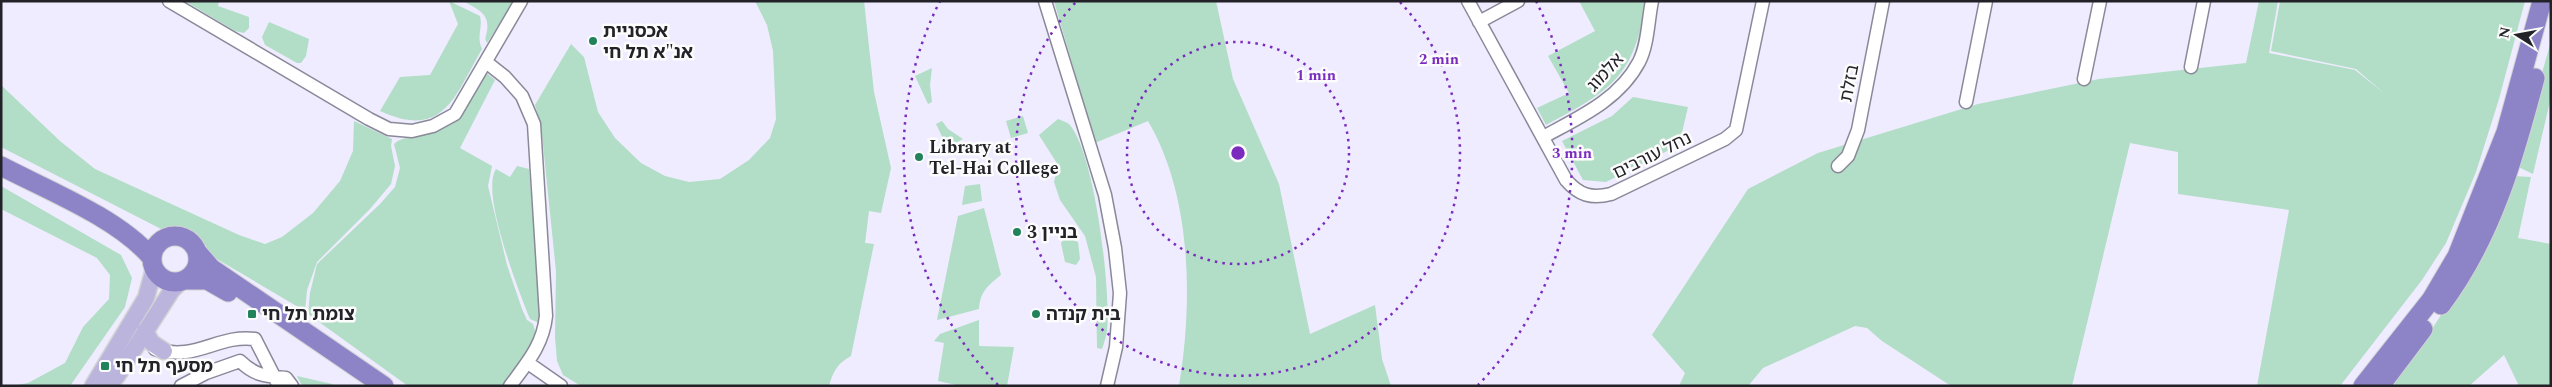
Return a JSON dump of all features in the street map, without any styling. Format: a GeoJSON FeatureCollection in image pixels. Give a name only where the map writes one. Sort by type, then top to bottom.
{"type":"FeatureCollection","features":[{"type":"Feature","properties":{"kind":"highway"},"geometry":{"type":"LineString","coordinates":[[2363,386],[2431,300],[2457,256],[2506,132],[2542,1]]}},
{"type":"Feature","properties":{"kind":"highway"},"geometry":{"type":"LineString","coordinates":[[2380,386],[2448,296],[2474,256],[2519,139],[2551,10]]}},
{"type":"Feature","properties":{"kind":"highway"},"geometry":{"type":"LineString","coordinates":[[1,166],[114,225],[134,239],[164,280],[200,279],[214,282],[370,386]]}},
{"type":"Feature","properties":{"kind":"highway"},"geometry":{"type":"LineString","coordinates":[[114,225],[165,238]]}},
{"type":"Feature","properties":{"kind":"highway"},"geometry":{"type":"LineString","coordinates":[[152,263],[156,244],[165,238],[175,235],[183,236],[195,246],[198,253],[211,268],[384,386]]}},
{"type":"Feature","properties":{"kind":"highway"},"geometry":{"type":"LineString","coordinates":[[182,281],[197,267],[198,253]]}},
{"type":"Feature","properties":{"kind":"main road"},"geometry":{"type":"LineString","coordinates":[[93,386],[146,298],[152,263]]}},
{"type":"Feature","properties":{"kind":"main road"},"geometry":{"type":"LineString","coordinates":[[108,386],[172,290],[182,281]]}},
{"type":"Feature","properties":{"kind":"main road"},"geometry":{"type":"LineString","coordinates":[[143,336],[164,351]]}},
{"type":"Feature","properties":{"kind":"street"},"geometry":{"type":"LineString","coordinates":[[169,1],[369,119],[389,129],[402,131],[423,129],[455,114],[521,1]]}},
{"type":"Feature","properties":{"kind":"street"},"geometry":{"type":"LineString","coordinates":[[1045,1],[1105,195],[1115,248],[1120,293],[1116,347],[1107,386]]}},
{"type":"Feature","properties":{"kind":"street","name":"נחל עורבים"},"geometry":{"type":"LineString","coordinates":[[1468,1],[1566,180],[1575,190],[1584,195],[1599,197],[1611,194],[1731,136],[1740,120],[1763,1]]}},
{"type":"Feature","properties":{"kind":"street"},"geometry":{"type":"LineString","coordinates":[[1479,22],[1518,1]]}},
{"type":"Feature","properties":{"kind":"street","name":"אלמוג"},"geometry":{"type":"LineString","coordinates":[[1543,137],[1591,111],[1610,98],[1626,81],[1642,54],[1652,1]]}},
{"type":"Feature","properties":{"kind":"street","name":"בזלת"},"geometry":{"type":"LineString","coordinates":[[1838,166],[1848,156],[1858,130],[1883,1]]}},
{"type":"Feature","properties":{"kind":"street"},"geometry":{"type":"LineString","coordinates":[[1966,102],[1986,1]]}},
{"type":"Feature","properties":{"kind":"street"},"geometry":{"type":"LineString","coordinates":[[2084,79],[2100,1]]}},
{"type":"Feature","properties":{"kind":"street"},"geometry":{"type":"LineString","coordinates":[[2191,67],[2204,1]]}},
{"type":"Feature","properties":{"kind":"street"},"geometry":{"type":"LineString","coordinates":[[486,62],[513,85],[526,102],[534,124],[546,316],[542,340],[528,363],[510,386]]}},
{"type":"Feature","properties":{"kind":"street"},"geometry":{"type":"LineString","coordinates":[[129,328],[143,336]]}},
{"type":"Feature","properties":{"kind":"street"},"geometry":{"type":"LineString","coordinates":[[164,351],[186,353],[218,343],[246,338],[255,339],[277,381]]}},
{"type":"Feature","properties":{"kind":"street"},"geometry":{"type":"LineString","coordinates":[[181,386],[206,373],[240,361],[250,372],[277,381],[286,378],[292,386]]}},
{"type":"Feature","properties":{"kind":"street"},"geometry":{"type":"LineString","coordinates":[[528,363],[561,386]]}},
{"type":"Feature","properties":{"kind":"green space"},"geometry":{"type":"Polygon","coordinates":[[[185,1],[219,1],[218,6],[249,17],[249,28],[244,33],[235,31],[185,1]]]}},
{"type":"Feature","properties":{"kind":"green space"},"geometry":{"type":"Polygon","coordinates":[[[449,1],[480,16],[481,20],[480,45],[482,49],[463,83],[444,109],[433,117],[419,120],[402,119],[380,111],[400,77],[430,75],[458,24],[449,1]]]}},
{"type":"Feature","properties":{"kind":"green space"},"geometry":{"type":"Polygon","coordinates":[[[463,1],[514,1],[487,43],[485,39],[487,25],[484,16],[478,9],[463,1]]]}},
{"type":"Feature","properties":{"kind":"green space"},"geometry":{"type":"Polygon","coordinates":[[[755,1],[864,1],[874,92],[891,168],[881,213],[869,211],[865,243],[874,244],[851,356],[837,368],[829,386],[581,386],[563,375],[557,361],[555,337],[556,271],[541,125],[535,105],[571,44],[584,57],[598,112],[615,138],[641,163],[665,176],[689,182],[720,179],[749,160],[770,138],[776,119],[773,51],[767,25],[755,1]]]}},
{"type":"Feature","properties":{"kind":"green space"},"geometry":{"type":"Polygon","coordinates":[[[1054,1],[1216,1],[1233,79],[1279,184],[1310,334],[1375,305],[1382,359],[1391,386],[1179,386],[1186,320],[1185,250],[1181,216],[1163,150],[1148,121],[1095,143],[1054,1]]]}},
{"type":"Feature","properties":{"kind":"green space"},"geometry":{"type":"Polygon","coordinates":[[[1579,1],[1646,1],[1641,27],[1634,48],[1626,65],[1616,79],[1587,102],[1546,125],[1537,108],[1569,93],[1548,56],[1595,31],[1579,1]]]}},
{"type":"Feature","properties":{"kind":"green space"},"geometry":{"type":"Polygon","coordinates":[[[2259,1],[2278,1],[2269,53],[2355,70],[2385,94],[2356,69],[2271,51],[2280,1],[2525,1],[2499,99],[2476,172],[2446,243],[2422,280],[2340,386],[2257,386],[2289,210],[2178,194],[2178,152],[2130,143],[2072,386],[1951,386],[1882,341],[1867,328],[1855,326],[1763,368],[1748,386],[1679,386],[1685,373],[1652,335],[1748,189],[1818,153],[1978,104],[2099,79],[2246,63],[2259,1]]]}},
{"type":"Feature","properties":{"kind":"green space"},"geometry":{"type":"Polygon","coordinates":[[[269,22],[309,39],[306,56],[301,63],[297,63],[265,45],[262,37],[269,22]]]}},
{"type":"Feature","properties":{"kind":"green space"},"geometry":{"type":"Polygon","coordinates":[[[2551,41],[2551,97],[2533,174],[2516,166],[2551,41]]]}},
{"type":"Feature","properties":{"kind":"green space"},"geometry":{"type":"Polygon","coordinates":[[[932,68],[930,85],[932,102],[928,104],[915,76],[932,68]]]}},
{"type":"Feature","properties":{"kind":"green space"},"geometry":{"type":"Polygon","coordinates":[[[484,71],[495,80],[460,148],[492,166],[488,186],[507,265],[522,309],[527,320],[533,324],[536,334],[522,363],[501,386],[408,386],[308,314],[310,293],[317,264],[380,204],[395,187],[400,168],[394,144],[404,139],[439,130],[445,126],[459,109],[484,71]]]}},
{"type":"Feature","properties":{"kind":"green space"},"geometry":{"type":"Polygon","coordinates":[[[1,85],[60,141],[95,169],[239,235],[265,244],[282,237],[313,213],[340,181],[353,151],[354,121],[392,139],[391,146],[395,166],[391,184],[370,209],[317,262],[307,290],[305,311],[205,252],[190,237],[167,232],[1,147],[1,85]]]}},
{"type":"Feature","properties":{"kind":"green space"},"geometry":{"type":"Polygon","coordinates":[[[1633,97],[1688,107],[1679,145],[1606,182],[1583,180],[1562,141],[1612,116],[1633,97]]]}},
{"type":"Feature","properties":{"kind":"green space"},"geometry":{"type":"Polygon","coordinates":[[[1023,116],[1028,133],[1011,138],[1006,121],[1023,116]]]}},
{"type":"Feature","properties":{"kind":"green space"},"geometry":{"type":"Polygon","coordinates":[[[1058,119],[1069,124],[1078,139],[1094,191],[1104,255],[1108,312],[1107,331],[1102,349],[1097,348],[1096,277],[1085,236],[1060,200],[1054,182],[1058,165],[1039,135],[1058,119]]]}},
{"type":"Feature","properties":{"kind":"green space"},"geometry":{"type":"Polygon","coordinates":[[[942,121],[948,129],[963,139],[947,147],[936,124],[942,121]]]}},
{"type":"Feature","properties":{"kind":"green space"},"geometry":{"type":"Polygon","coordinates":[[[517,166],[529,169],[541,315],[539,330],[537,322],[530,319],[510,266],[493,198],[492,181],[496,169],[510,177],[517,166]]]}},
{"type":"Feature","properties":{"kind":"green space"},"geometry":{"type":"Polygon","coordinates":[[[2513,176],[2531,177],[2518,238],[2551,244],[2551,386],[2519,386],[2504,355],[2469,386],[2391,386],[2418,350],[2486,247],[2513,176]]]}},
{"type":"Feature","properties":{"kind":"green space"},"geometry":{"type":"Polygon","coordinates":[[[980,184],[982,201],[962,205],[965,186],[980,184]]]}},
{"type":"Feature","properties":{"kind":"green space"},"geometry":{"type":"Polygon","coordinates":[[[1,186],[121,255],[132,278],[125,307],[70,386],[11,386],[28,383],[65,363],[83,327],[109,299],[110,275],[97,258],[1,209],[1,186]]]}},
{"type":"Feature","properties":{"kind":"green space"},"geometry":{"type":"Polygon","coordinates":[[[984,208],[1001,275],[986,289],[981,298],[979,309],[937,320],[958,216],[984,208]]]}},
{"type":"Feature","properties":{"kind":"green space"},"geometry":{"type":"Polygon","coordinates":[[[1066,237],[1078,242],[1080,259],[1076,265],[1065,262],[1061,243],[1066,237]]]}},
{"type":"Feature","properties":{"kind":"green space"},"geometry":{"type":"Polygon","coordinates":[[[979,320],[979,346],[1014,347],[1007,386],[961,386],[938,381],[944,343],[934,341],[940,334],[979,320]]]}},
{"type":"Feature","properties":{"kind":"green space"},"geometry":{"type":"Polygon","coordinates":[[[297,376],[332,384],[334,386],[302,386],[297,376]]]}},
{"type":"Feature","properties":{"kind":"place","name":"אכסניית אנ\"א תל חי"},"geometry":{"type":"Point","coordinates":[593,41]}},
{"type":"Feature","properties":{"kind":"place","name":"Library at Tel-Hai College"},"geometry":{"type":"Point","coordinates":[919,157]}},
{"type":"Feature","properties":{"kind":"place","name":"בניין 3"},"geometry":{"type":"Point","coordinates":[1017,232]}},
{"type":"Feature","properties":{"kind":"place","name":"צומת תל חי"},"geometry":{"type":"Point","coordinates":[252,314]}},
{"type":"Feature","properties":{"kind":"place","name":"בית קנדה"},"geometry":{"type":"Point","coordinates":[1036,314]}},
{"type":"Feature","properties":{"kind":"place","name":"מסעף תל חי"},"geometry":{"type":"Point","coordinates":[105,366]}}]}
